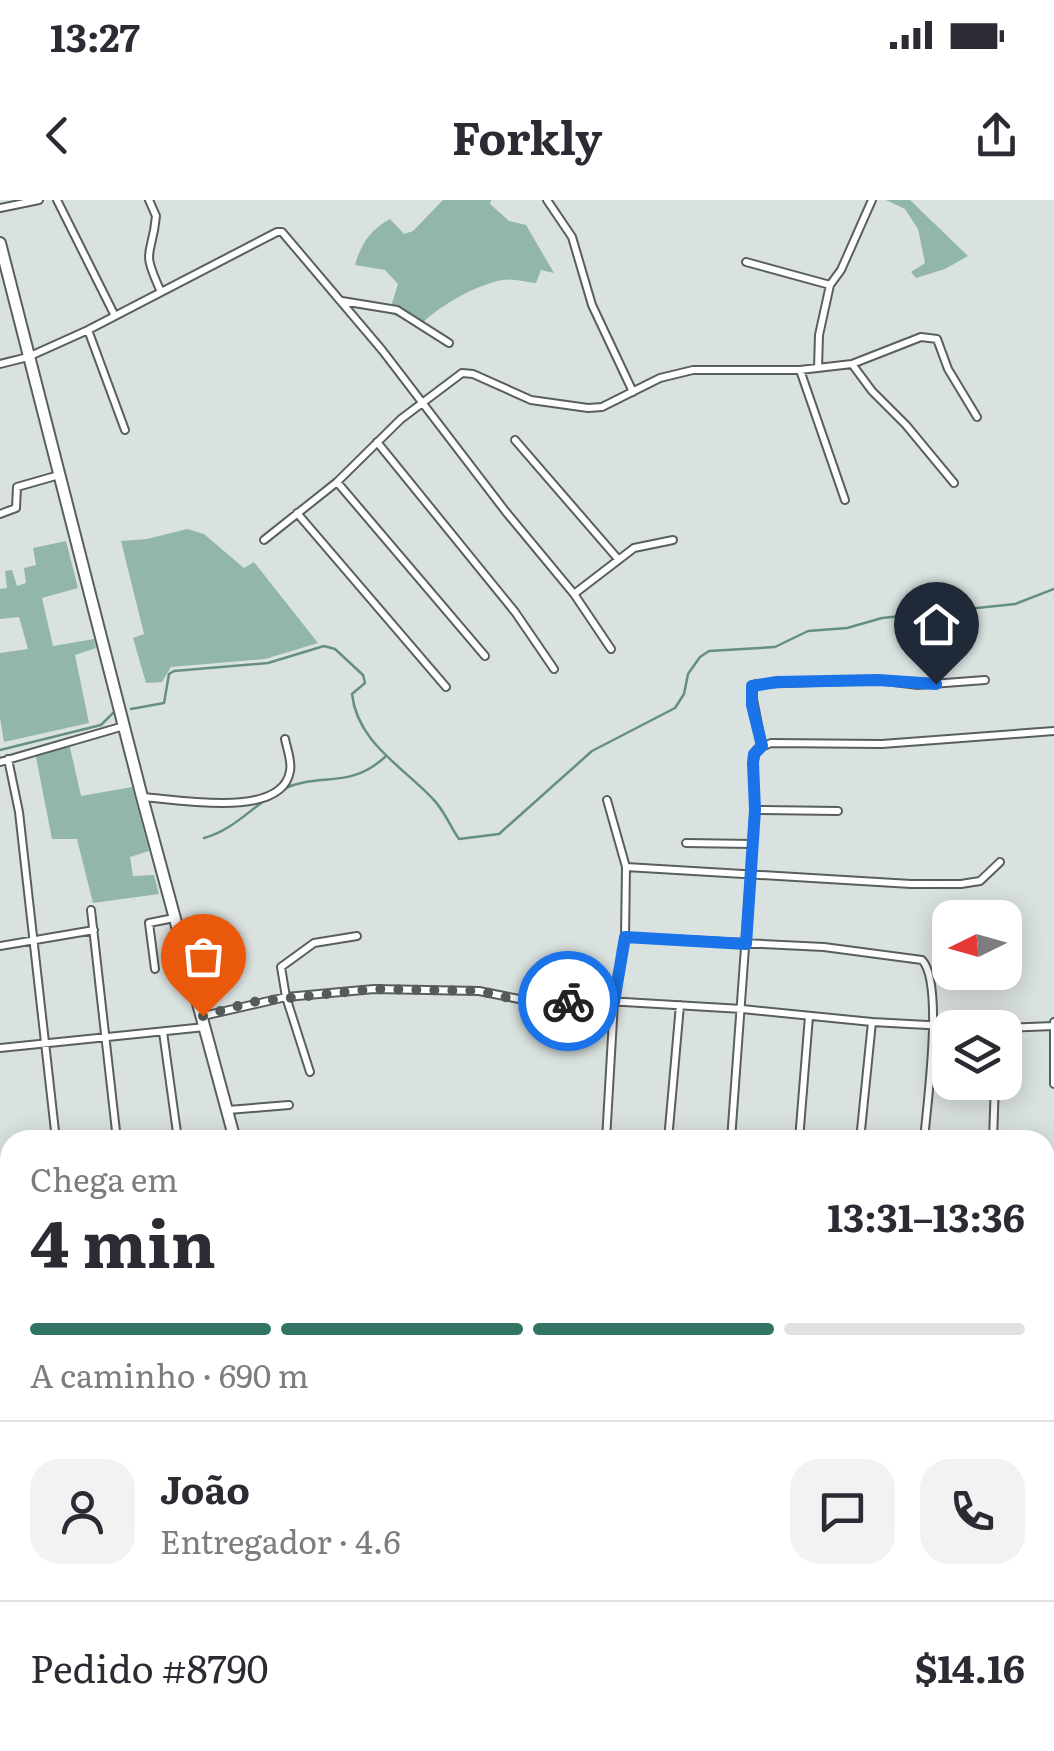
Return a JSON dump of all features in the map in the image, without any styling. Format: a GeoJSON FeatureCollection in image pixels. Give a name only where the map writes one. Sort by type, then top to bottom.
{"type":"FeatureCollection","features":[{"type":"Feature","properties":{"kind":"main road"},"geometry":{"type":"LineString","coordinates":[[0,243],[233,1130]]}},
{"type":"Feature","properties":{"kind":"street"},"geometry":{"type":"LineString","coordinates":[[0,208],[39,200]]}},
{"type":"Feature","properties":{"kind":"street"},"geometry":{"type":"LineString","coordinates":[[57,200],[115,316]]}},
{"type":"Feature","properties":{"kind":"street"},"geometry":{"type":"LineString","coordinates":[[148,200],[156,216],[147,262],[161,292]]}},
{"type":"Feature","properties":{"kind":"street"},"geometry":{"type":"LineString","coordinates":[[547,200],[572,237],[592,305],[633,392]]}},
{"type":"Feature","properties":{"kind":"street"},"geometry":{"type":"LineString","coordinates":[[818,368],[819,335],[830,285],[841,270],[872,200]]}},
{"type":"Feature","properties":{"kind":"street"},"geometry":{"type":"LineString","coordinates":[[0,364],[88,330],[280,231],[422,402],[574,594],[611,649]]}},
{"type":"Feature","properties":{"kind":"street"},"geometry":{"type":"LineString","coordinates":[[746,262],[822,286],[830,285]]}},
{"type":"Feature","properties":{"kind":"street"},"geometry":{"type":"LineString","coordinates":[[342,301],[397,310],[449,343]]}},
{"type":"Feature","properties":{"kind":"street"},"geometry":{"type":"LineString","coordinates":[[88,330],[126,430]]}},
{"type":"Feature","properties":{"kind":"street"},"geometry":{"type":"LineString","coordinates":[[264,540],[336,482],[422,402],[462,372],[531,400],[571,407],[602,407],[660,378],[693,370],[800,370],[852,364],[932,336],[976,416]]}},
{"type":"Feature","properties":{"kind":"street"},"geometry":{"type":"LineString","coordinates":[[852,364],[954,483]]}},
{"type":"Feature","properties":{"kind":"street"},"geometry":{"type":"LineString","coordinates":[[800,370],[845,500]]}},
{"type":"Feature","properties":{"kind":"street"},"geometry":{"type":"LineString","coordinates":[[515,440],[618,559]]}},
{"type":"Feature","properties":{"kind":"street"},"geometry":{"type":"LineString","coordinates":[[377,442],[515,612],[554,669]]}},
{"type":"Feature","properties":{"kind":"street"},"geometry":{"type":"LineString","coordinates":[[0,514],[16,508],[17,488],[59,475]]}},
{"type":"Feature","properties":{"kind":"street"},"geometry":{"type":"LineString","coordinates":[[336,482],[486,656]]}},
{"type":"Feature","properties":{"kind":"street"},"geometry":{"type":"LineString","coordinates":[[297,513],[446,687]]}},
{"type":"Feature","properties":{"kind":"street"},"geometry":{"type":"LineString","coordinates":[[574,594],[638,546],[673,540]]}},
{"type":"Feature","properties":{"kind":"street"},"geometry":{"type":"LineString","coordinates":[[762,746],[752,705],[751,689],[756,684],[878,680],[918,685],[985,680]]}},
{"type":"Feature","properties":{"kind":"street"},"geometry":{"type":"LineString","coordinates":[[55,1130],[20,812],[4,761],[124,726]]}},
{"type":"Feature","properties":{"kind":"street"},"geometry":{"type":"LineString","coordinates":[[731,1130],[755,810],[754,754],[762,746],[882,744],[1054,732]]}},
{"type":"Feature","properties":{"kind":"street"},"geometry":{"type":"LineString","coordinates":[[142,796],[237,803],[266,797],[283,786],[290,772],[285,740]]}},
{"type":"Feature","properties":{"kind":"street"},"geometry":{"type":"LineString","coordinates":[[606,800],[626,866],[625,937],[614,1002],[607,1130]]}},
{"type":"Feature","properties":{"kind":"street"},"geometry":{"type":"LineString","coordinates":[[755,810],[838,811]]}},
{"type":"Feature","properties":{"kind":"street"},"geometry":{"type":"LineString","coordinates":[[686,843],[752,844]]}},
{"type":"Feature","properties":{"kind":"street"},"geometry":{"type":"LineString","coordinates":[[626,866],[911,884],[972,884],[989,876],[1000,862]]}},
{"type":"Feature","properties":{"kind":"street"},"geometry":{"type":"LineString","coordinates":[[92,910],[116,1130]]}},
{"type":"Feature","properties":{"kind":"street"},"geometry":{"type":"LineString","coordinates":[[155,969],[149,924],[174,918]]}},
{"type":"Feature","properties":{"kind":"street"},"geometry":{"type":"LineString","coordinates":[[0,946],[94,930]]}},
{"type":"Feature","properties":{"kind":"street"},"geometry":{"type":"LineString","coordinates":[[310,1072],[280,974],[283,963],[314,943],[357,936]]}},
{"type":"Feature","properties":{"kind":"street"},"geometry":{"type":"LineString","coordinates":[[625,937],[824,947],[922,960],[932,979],[932,1010]]}},
{"type":"Feature","properties":{"kind":"street"},"geometry":{"type":"LineString","coordinates":[[0,1048],[164,1032],[252,1002],[393,990],[479,991],[529,1001],[742,1009],[932,1027],[925,1130]]}},
{"type":"Feature","properties":{"kind":"street"},"geometry":{"type":"LineString","coordinates":[[669,1130],[680,1005]]}},
{"type":"Feature","properties":{"kind":"street"},"geometry":{"type":"LineString","coordinates":[[801,1130],[809,1016]]}},
{"type":"Feature","properties":{"kind":"street"},"geometry":{"type":"LineString","coordinates":[[861,1130],[872,1022]]}},
{"type":"Feature","properties":{"kind":"street"},"geometry":{"type":"LineString","coordinates":[[1022,1027],[1054,1025],[1054,1084]]}},
{"type":"Feature","properties":{"kind":"street"},"geometry":{"type":"LineString","coordinates":[[164,1032],[177,1130]]}},
{"type":"Feature","properties":{"kind":"street"},"geometry":{"type":"LineString","coordinates":[[993,1130],[994,1100]]}},
{"type":"Feature","properties":{"kind":"street"},"geometry":{"type":"LineString","coordinates":[[228,1110],[289,1105]]}},
{"type":"Feature","properties":{"kind":"street"},"geometry":{"type":"LineString","coordinates":[[0,1192],[0,1202]]}},
{"type":"Feature","properties":{"kind":"green space"},"geometry":{"type":"Polygon","coordinates":[[[443,200],[491,200],[490,204],[509,221],[526,225],[554,273],[541,270],[536,283],[507,280],[481,286],[447,304],[419,326],[389,313],[398,284],[385,270],[355,265],[360,250],[383,223],[390,219],[404,234],[413,231],[443,200]]]}},
{"type":"Feature","properties":{"kind":"green space"},"geometry":{"type":"Polygon","coordinates":[[[886,200],[910,200],[968,256],[945,269],[916,278],[911,272],[925,263],[918,229],[905,209],[886,200]]]}},
{"type":"Feature","properties":{"kind":"green space"},"geometry":{"type":"Polygon","coordinates":[[[187,529],[204,534],[244,568],[254,562],[318,643],[265,659],[171,667],[162,682],[146,683],[133,638],[144,634],[121,541],[187,529]]]}},
{"type":"Feature","properties":{"kind":"green space"},"geometry":{"type":"Polygon","coordinates":[[[66,541],[78,588],[42,598],[53,646],[94,639],[96,648],[75,655],[89,723],[4,742],[0,653],[28,649],[19,617],[0,619],[0,589],[7,588],[5,571],[12,570],[17,586],[26,583],[24,568],[36,565],[33,548],[66,541]]]}},
{"type":"Feature","properties":{"kind":"green space"},"geometry":{"type":"Polygon","coordinates":[[[69,743],[81,796],[132,787],[149,851],[130,857],[133,876],[154,875],[159,894],[93,903],[77,839],[52,839],[35,752],[69,743]]]}},
{"type":"Feature","properties":{"kind":"waterway"},"geometry":{"type":"LineString","coordinates":[[131,709],[164,703],[169,674],[174,671],[268,663],[324,646],[335,649],[363,675],[365,683],[352,694],[356,711],[372,740],[437,803],[459,839],[499,834],[592,751],[675,708],[684,694],[688,674],[709,651],[775,647],[808,631],[847,628],[882,618],[1015,604],[1054,589]]}},
{"type":"Feature","properties":{"kind":"waterway"},"geometry":{"type":"LineString","coordinates":[[0,750],[101,725],[113,713]]}},
{"type":"Feature","properties":{"kind":"waterway"},"geometry":{"type":"LineString","coordinates":[[204,838],[225,829],[283,789],[359,774],[385,757]]}},
{"type":"Feature","properties":{"kind":"way so far"},"geometry":{"type":"LineString","coordinates":[[203,1016],[252,1002],[374,989],[479,991],[518,1000],[568,1001]]}},
{"type":"Feature","properties":{"kind":"route"},"geometry":{"type":"LineString","coordinates":[[568,1001],[614,1002],[625,937],[746,944],[755,810],[753,763],[754,754],[762,746],[750,694],[752,686],[760,682],[878,680],[936,684]]}}]}
